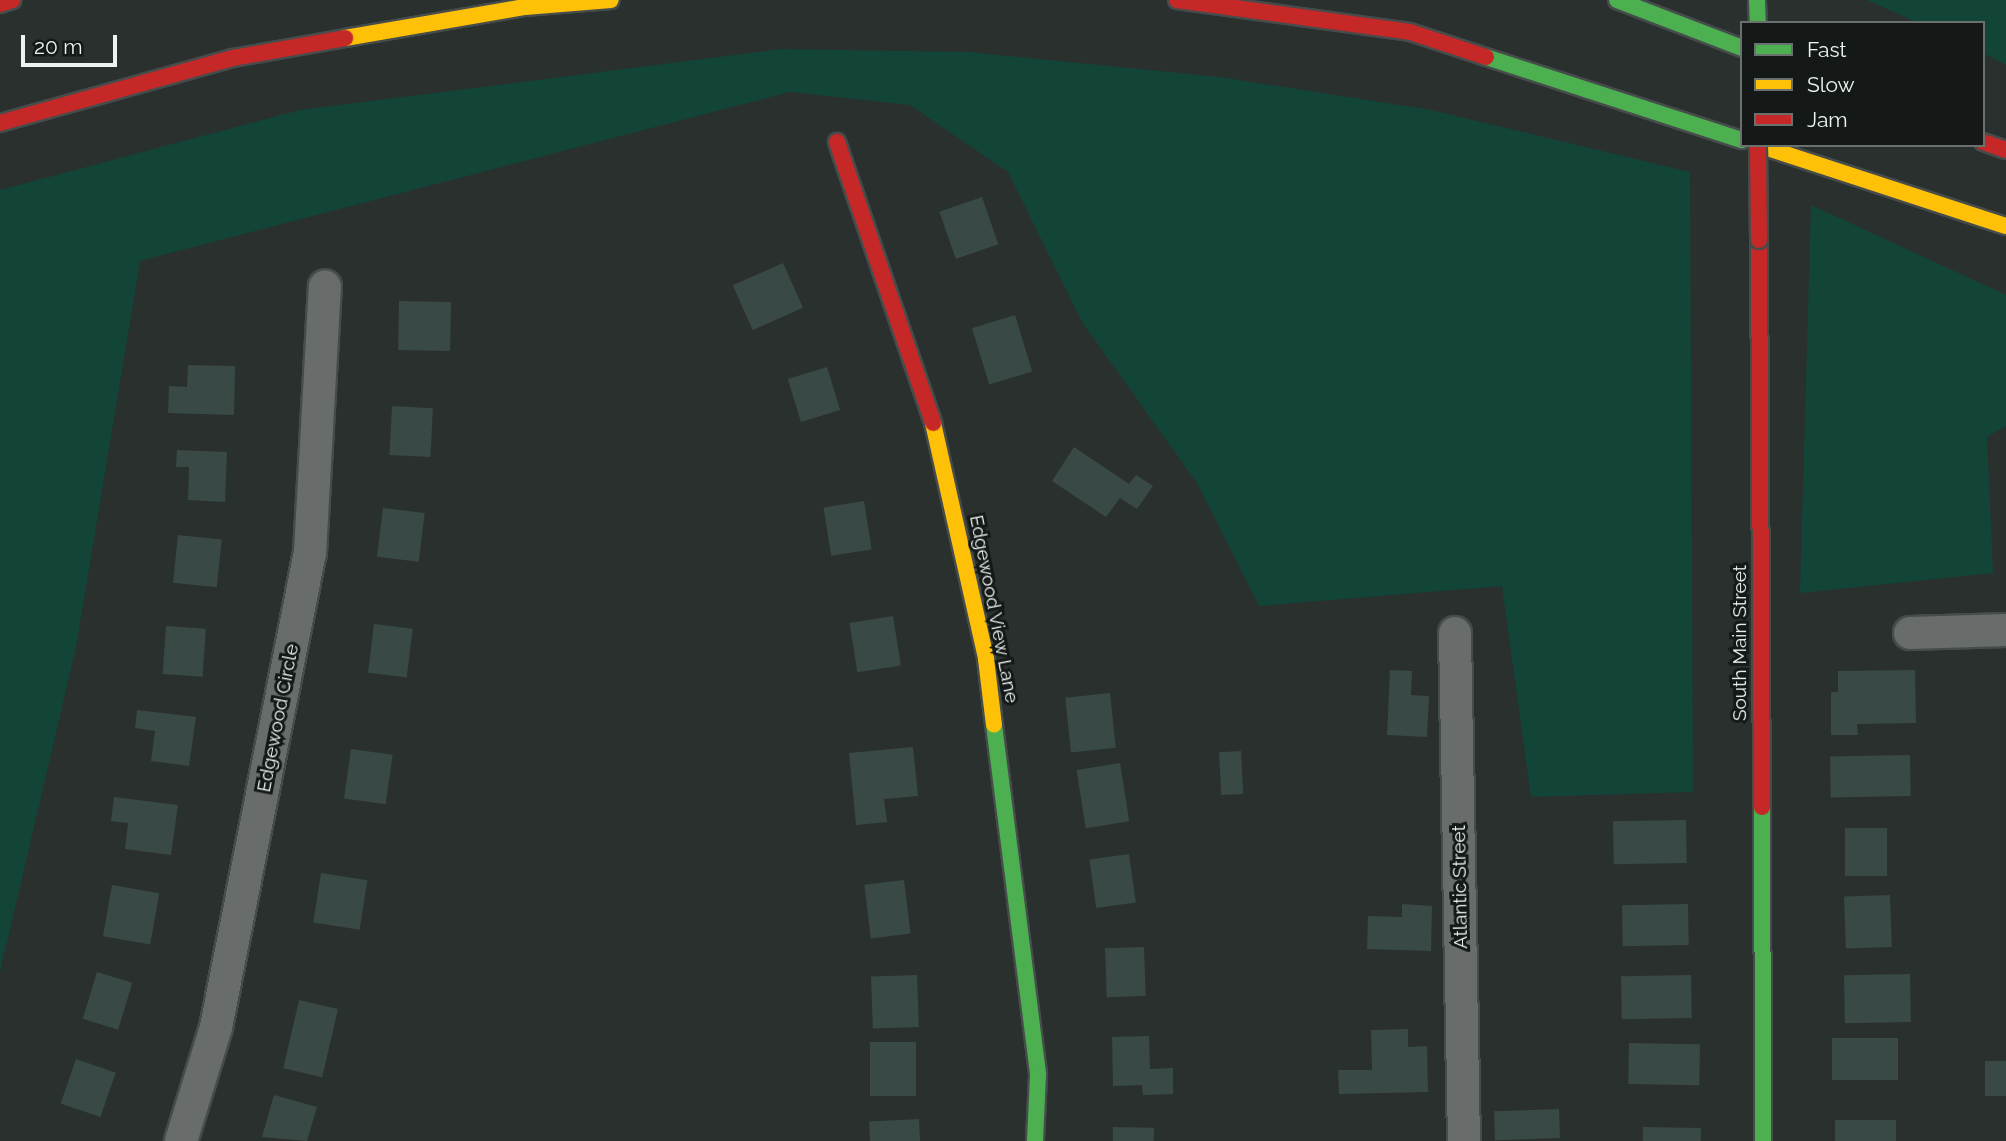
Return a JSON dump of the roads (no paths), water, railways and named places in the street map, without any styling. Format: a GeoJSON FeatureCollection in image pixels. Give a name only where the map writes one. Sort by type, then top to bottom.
{"type":"FeatureCollection","features":[{"type":"Feature","properties":{"kind":"main road"},"geometry":{"type":"LineString","coordinates":[[0,4],[12,0]]}},
{"type":"Feature","properties":{"kind":"main road"},"geometry":{"type":"LineString","coordinates":[[0,124],[233,58],[526,7],[611,0]]}},
{"type":"Feature","properties":{"kind":"main road"},"geometry":{"type":"LineString","coordinates":[[1177,0],[1410,32],[1740,139]]}},
{"type":"Feature","properties":{"kind":"main road"},"geometry":{"type":"LineString","coordinates":[[1617,0],[1740,47]]}},
{"type":"Feature","properties":{"kind":"main road"},"geometry":{"type":"LineString","coordinates":[[1758,0],[1758,21]]}},
{"type":"Feature","properties":{"kind":"main road","name":"Edgewood View Lane"},"geometry":{"type":"LineString","coordinates":[[837,142],[934,425],[986,659],[1038,1075],[1035,1141]]}},
{"type":"Feature","properties":{"kind":"main road"},"geometry":{"type":"LineString","coordinates":[[1985,143],[2006,150]]}},
{"type":"Feature","properties":{"kind":"main road","name":"South Main Street"},"geometry":{"type":"LineString","coordinates":[[1758,147],[1763,1141]]}},
{"type":"Feature","properties":{"kind":"main road"},"geometry":{"type":"LineString","coordinates":[[1764,147],[2006,226]]}},
{"type":"Feature","properties":{"kind":"street","name":"Edgewood Circle"},"geometry":{"type":"LineString","coordinates":[[181,1141],[216,1027],[310,553],[325,286]]}},
{"type":"Feature","properties":{"kind":"street"},"geometry":{"type":"LineString","coordinates":[[1910,633],[2006,630]]}},
{"type":"Feature","properties":{"kind":"street","name":"Atlantic Street"},"geometry":{"type":"LineString","coordinates":[[1455,633],[1464,1141]]}}]}
